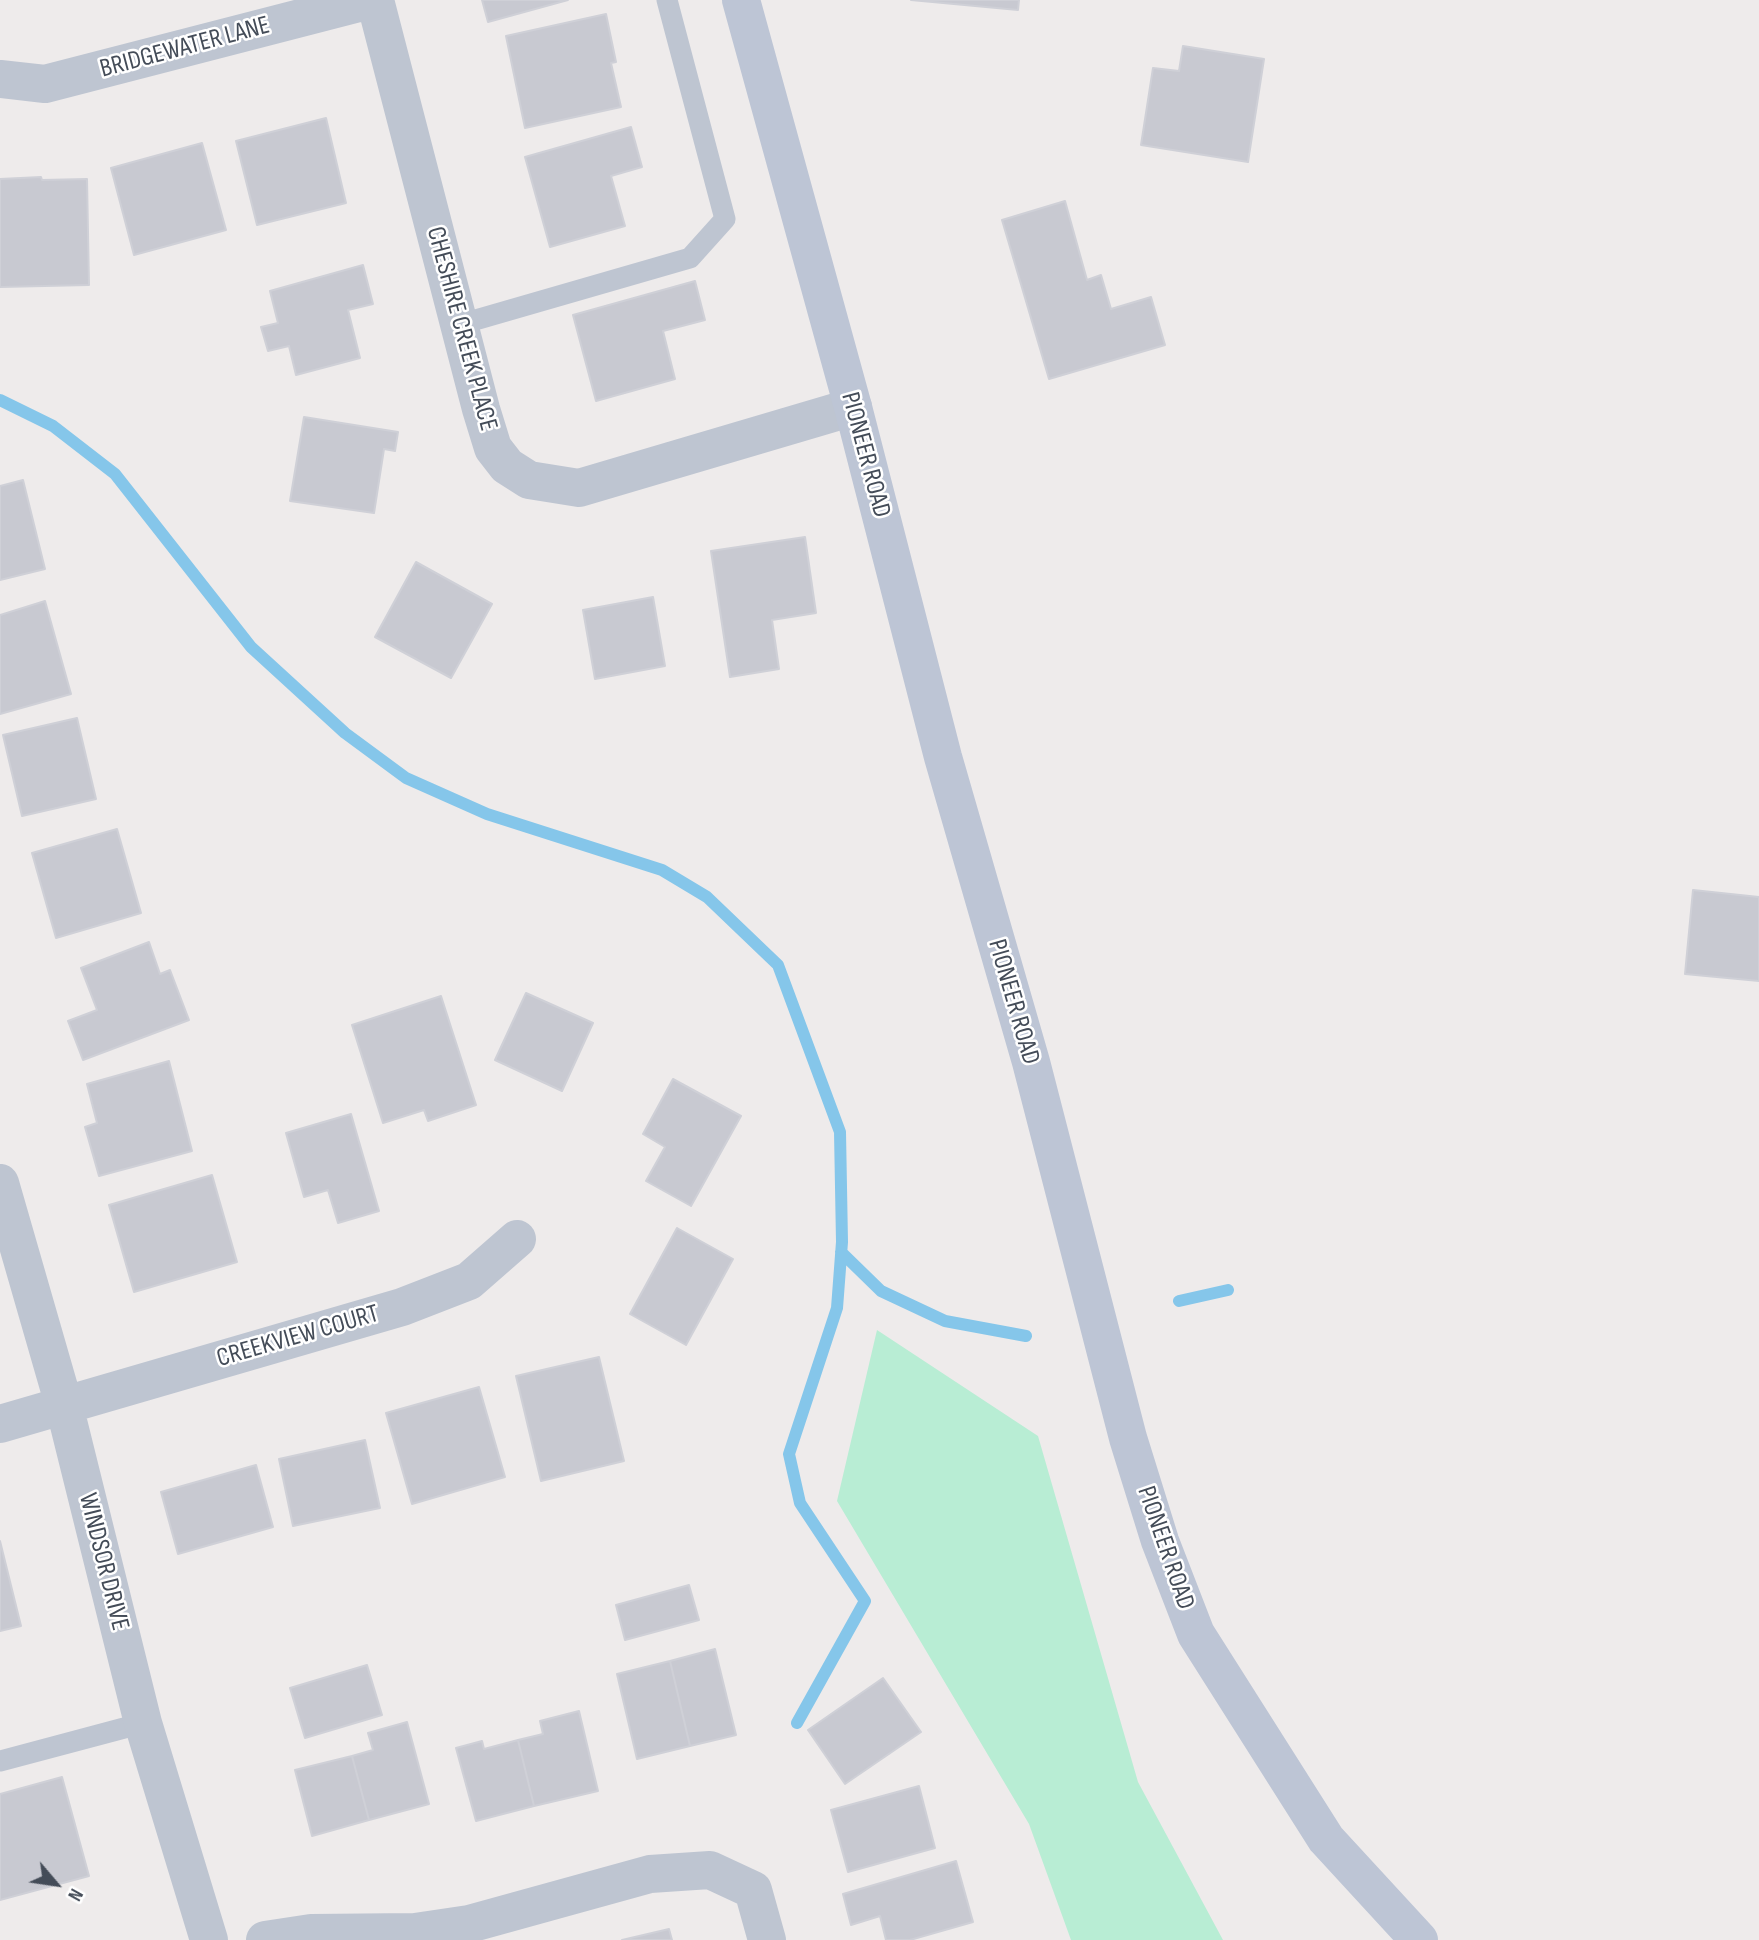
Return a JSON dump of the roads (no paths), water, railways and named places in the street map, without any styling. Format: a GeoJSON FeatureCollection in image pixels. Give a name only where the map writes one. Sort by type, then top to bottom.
{"type":"FeatureCollection","features":[{"type":"Feature","properties":{"kind":"main road","name":"PIONEER ROAD"},"geometry":{"type":"LineString","coordinates":[[741,0],[853,407],[943,757],[1031,1062],[1128,1438],[1160,1541],[1196,1634],[1326,1839],[1419,1940]]}},
{"type":"Feature","properties":{"kind":"street","name":"BRIDGEWATER LANE"},"geometry":{"type":"LineString","coordinates":[[0,79],[46,84],[372,0]]}},
{"type":"Feature","properties":{"kind":"street","name":"CHESHIRE CREEK PLACE"},"geometry":{"type":"LineString","coordinates":[[372,0],[493,448],[507,466],[529,480],[579,488],[853,407]]}},
{"type":"Feature","properties":{"kind":"street","name":"WINDSOR DRIVE"},"geometry":{"type":"LineString","coordinates":[[0,1183],[64,1405],[143,1723],[209,1940]]}},
{"type":"Feature","properties":{"kind":"street","name":"CREEKVIEW COURT"},"geometry":{"type":"LineString","coordinates":[[0,1424],[402,1307],[469,1280],[517,1238]]}},
{"type":"Feature","properties":{"kind":"street"},"geometry":{"type":"LineString","coordinates":[[265,1940],[311,1933],[491,1929],[650,1874],[710,1870],[753,1890],[767,1940]]}},
{"type":"Feature","properties":{"kind":"lane"},"geometry":{"type":"LineString","coordinates":[[458,324],[690,258],[725,219],[667,0]]}},
{"type":"Feature","properties":{"kind":"lane"},"geometry":{"type":"LineString","coordinates":[[0,1761],[143,1723]]}},
{"type":"Feature","properties":{"kind":"waterway"},"geometry":{"type":"LineString","coordinates":[[0,400],[53,426],[115,474],[251,647],[345,733],[406,778],[487,814],[662,870],[707,897],[778,965],[840,1132],[842,1242],[837,1308],[789,1454],[800,1503],[865,1601],[797,1723]]}},
{"type":"Feature","properties":{"kind":"waterway"},"geometry":{"type":"LineString","coordinates":[[841,1252],[881,1291],[945,1321],[1026,1336]]}},
{"type":"Feature","properties":{"kind":"waterway"},"geometry":{"type":"LineString","coordinates":[[1179,1301],[1228,1290]]}}]}
